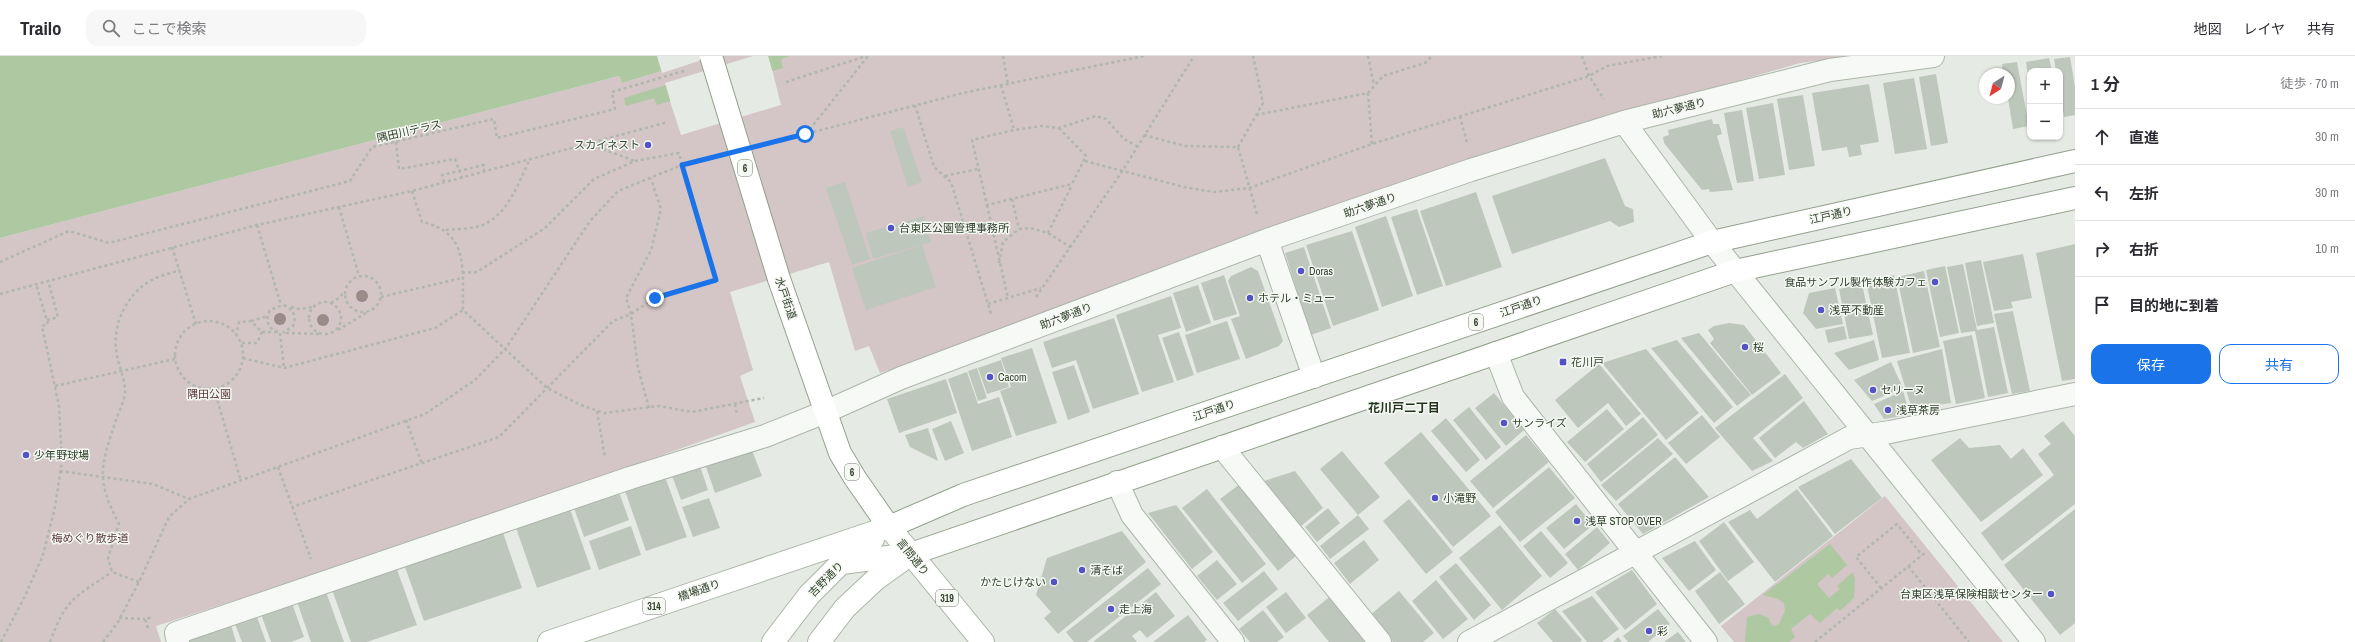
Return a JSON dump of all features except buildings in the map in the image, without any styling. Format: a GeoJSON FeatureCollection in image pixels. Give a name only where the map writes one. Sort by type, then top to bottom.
{"type":"FeatureCollection","features":[{"type":"Feature","properties":{"kind":"main road","name":"水戸街道"},"geometry":{"type":"LineString","coordinates":[[711,56],[779,279],[840,453],[889,527]]}},
{"type":"Feature","properties":{"kind":"main road","name":"江戸通り"},"geometry":{"type":"LineString","coordinates":[[889,527],[963,496],[1712,242],[2075,161]]}},
{"type":"Feature","properties":{"kind":"main road"},"geometry":{"type":"LineString","coordinates":[[819,642],[845,608],[876,579],[911,554],[989,529],[1117,482],[1735,271],[2075,198]]}},
{"type":"Feature","properties":{"kind":"main road","name":"言問通り"},"geometry":{"type":"LineString","coordinates":[[889,527],[983,642]]}},
{"type":"Feature","properties":{"kind":"main road","name":"吉野通り"},"geometry":{"type":"LineString","coordinates":[[772,642],[809,595],[840,564],[889,527]]}},
{"type":"Feature","properties":{"kind":"main road","name":"橋場通り"},"geometry":{"type":"LineString","coordinates":[[550,642],[719,583],[759,572],[889,527]]}},
{"type":"Feature","properties":{"kind":"main road","name":"橋場通り"},"geometry":{"type":"LineString","coordinates":[[759,572],[840,564],[911,554]]}},
{"type":"Feature","properties":{"kind":"street","name":"助六夢通り"},"geometry":{"type":"LineString","coordinates":[[178,642],[176,633],[630,478],[765,436],[825,412],[902,378],[1267,240],[1471,170],[1624,122],[1830,70],[1933,56]]}},
{"type":"Feature","properties":{"kind":"street"},"geometry":{"type":"LineString","coordinates":[[1624,122],[1712,242],[2034,642]]}},
{"type":"Feature","properties":{"kind":"street"},"geometry":{"type":"LineString","coordinates":[[1267,240],[1314,377]]}},
{"type":"Feature","properties":{"kind":"street"},"geometry":{"type":"LineString","coordinates":[[1496,353],[1513,396],[1706,642]]}},
{"type":"Feature","properties":{"kind":"street"},"geometry":{"type":"LineString","coordinates":[[1469,642],[1849,438],[1890,432],[2075,395]]}},
{"type":"Feature","properties":{"kind":"street"},"geometry":{"type":"LineString","coordinates":[[1222,447],[1380,642]]}},
{"type":"Feature","properties":{"kind":"street"},"geometry":{"type":"LineString","coordinates":[[1117,482],[1132,515],[1233,642]]}},
{"type":"Feature","properties":{"kind":"path"},"geometry":{"type":"LineString","coordinates":[[786,82],[867,56]]}},
{"type":"Feature","properties":{"kind":"path"},"geometry":{"type":"LineString","coordinates":[[805,134],[867,56]]}},
{"type":"Feature","properties":{"kind":"path"},"geometry":{"type":"LineString","coordinates":[[1003,56],[1008,84]]}},
{"type":"Feature","properties":{"kind":"path"},"geometry":{"type":"LineString","coordinates":[[759,146],[916,104],[1144,56]]}},
{"type":"Feature","properties":{"kind":"path"},"geometry":{"type":"LineString","coordinates":[[1034,300],[1123,170],[1194,56]]}},
{"type":"Feature","properties":{"kind":"path"},"geometry":{"type":"LineString","coordinates":[[1253,56],[1263,103],[1238,147],[1258,220]]}},
{"type":"Feature","properties":{"kind":"path"},"geometry":{"type":"LineString","coordinates":[[1368,56],[1374,86]]}},
{"type":"Feature","properties":{"kind":"path"},"geometry":{"type":"LineString","coordinates":[[1256,115],[1368,93],[1383,76],[1425,63],[1432,56]]}},
{"type":"Feature","properties":{"kind":"path"},"geometry":{"type":"LineString","coordinates":[[1582,56],[1589,76],[1608,105]]}},
{"type":"Feature","properties":{"kind":"path"},"geometry":{"type":"LineString","coordinates":[[1085,160],[1184,187],[1214,192],[1249,188],[1372,144],[1589,76],[1607,66],[1662,56]]}},
{"type":"Feature","properties":{"kind":"path","name":"隅田川テラス"},"geometry":{"type":"LineString","coordinates":[[0,262],[69,232],[109,243],[350,181],[372,147],[494,119],[497,138],[608,111],[615,109],[612,92],[693,69]]}},
{"type":"Feature","properties":{"kind":"path"},"geometry":{"type":"LineString","coordinates":[[1001,85],[1014,130]]}},
{"type":"Feature","properties":{"kind":"path"},"geometry":{"type":"LineString","coordinates":[[1368,93],[1372,144]]}},
{"type":"Feature","properties":{"kind":"path"},"geometry":{"type":"LineString","coordinates":[[916,104],[934,167],[951,182],[993,319]]}},
{"type":"Feature","properties":{"kind":"path"},"geometry":{"type":"LineString","coordinates":[[1008,298],[972,140],[1014,130],[1042,126],[1059,128],[1096,116],[1106,120],[1124,139],[1137,146]]}},
{"type":"Feature","properties":{"kind":"path"},"geometry":{"type":"LineString","coordinates":[[1460,116],[1469,149]]}},
{"type":"Feature","properties":{"kind":"path"},"geometry":{"type":"LineString","coordinates":[[0,294],[257,225],[412,191],[668,122]]}},
{"type":"Feature","properties":{"kind":"path"},"geometry":{"type":"LineString","coordinates":[[1048,233],[1086,156],[1059,128]]}},
{"type":"Feature","properties":{"kind":"path"},"geometry":{"type":"LineString","coordinates":[[1144,135],[1185,146],[1238,147]]}},
{"type":"Feature","properties":{"kind":"path"},"geometry":{"type":"LineString","coordinates":[[396,142],[399,169],[456,159],[462,178]]}},
{"type":"Feature","properties":{"kind":"path"},"geometry":{"type":"LineString","coordinates":[[586,143],[635,161]]}},
{"type":"Feature","properties":{"kind":"path"},"geometry":{"type":"LineString","coordinates":[[292,507],[499,437],[613,321],[630,314],[655,298],[716,280],[678,153],[635,161],[594,179],[545,228],[518,247],[477,272],[462,273]]}},
{"type":"Feature","properties":{"kind":"path"},"geometry":{"type":"LineString","coordinates":[[103,642],[119,618],[139,582],[169,517],[189,499],[425,414],[476,380],[506,348],[590,221],[618,191],[651,179],[682,165],[721,156]]}},
{"type":"Feature","properties":{"kind":"path"},"geometry":{"type":"LineString","coordinates":[[445,230],[482,226],[498,216],[513,195],[529,160]]}},
{"type":"Feature","properties":{"kind":"path"},"geometry":{"type":"LineString","coordinates":[[444,182],[442,175],[460,170],[484,165],[484,172]]}},
{"type":"Feature","properties":{"kind":"path"},"geometry":{"type":"LineString","coordinates":[[944,176],[978,169]]}},
{"type":"Feature","properties":{"kind":"path"},"geometry":{"type":"LineString","coordinates":[[649,408],[638,368],[630,314],[626,298],[651,250],[661,209],[651,179]]}},
{"type":"Feature","properties":{"kind":"path"},"geometry":{"type":"LineString","coordinates":[[987,205],[1072,184]]}},
{"type":"Feature","properties":{"kind":"path"},"geometry":{"type":"LineString","coordinates":[[412,191],[422,222],[435,225],[445,230],[459,246],[462,273],[463,310],[506,348],[547,388],[604,413],[659,406],[692,412],[764,398]]}},
{"type":"Feature","properties":{"kind":"path"},"geometry":{"type":"LineString","coordinates":[[1012,199],[1019,229]]}},
{"type":"Feature","properties":{"kind":"path"},"geometry":{"type":"LineString","coordinates":[[339,207],[358,276]]}},
{"type":"Feature","properties":{"kind":"path"},"geometry":{"type":"LineString","coordinates":[[257,225],[281,305]]}},
{"type":"Feature","properties":{"kind":"path"},"geometry":{"type":"LineString","coordinates":[[999,263],[1003,242],[1019,229],[1030,228],[1048,233],[1070,247]]}},
{"type":"Feature","properties":{"kind":"path"},"geometry":{"type":"LineString","coordinates":[[172,247],[196,324]]}},
{"type":"Feature","properties":{"kind":"path"},"geometry":{"type":"LineString","coordinates":[[112,572],[108,558],[119,524],[108,502],[101,477],[106,449],[125,391],[116,349],[116,333],[120,318],[126,307],[144,284],[158,277],[180,270]]}},
{"type":"Feature","properties":{"kind":"path"},"geometry":{"type":"LineString","coordinates":[[251,321],[262,332],[323,335],[334,332],[371,310],[379,302],[381,297],[379,285],[370,278],[358,276],[348,283],[339,298],[331,303]]}},
{"type":"Feature","properties":{"kind":"path"},"geometry":{"type":"LineString","coordinates":[[381,297],[462,278]]}},
{"type":"Feature","properties":{"kind":"path"},"geometry":{"type":"LineString","coordinates":[[47,320],[58,317],[48,280]]}},
{"type":"Feature","properties":{"kind":"path"},"geometry":{"type":"LineString","coordinates":[[1,642],[25,596],[43,555],[55,507],[62,461],[59,414],[55,386],[42,326],[48,324],[36,284]]}},
{"type":"Feature","properties":{"kind":"path"},"geometry":{"type":"LineString","coordinates":[[988,304],[1042,288]]}},
{"type":"Feature","properties":{"kind":"path"},"geometry":{"type":"LineString","coordinates":[[345,290],[346,301],[354,310],[360,312],[371,310]]}},
{"type":"Feature","properties":{"kind":"path"},"geometry":{"type":"LineString","coordinates":[[288,306],[294,313],[295,321],[291,329],[280,332],[270,327],[268,316],[270,310],[281,305],[288,306],[300,309],[314,307],[323,302],[331,303],[338,307],[342,318],[341,324],[334,332]]}},
{"type":"Feature","properties":{"kind":"path"},"geometry":{"type":"LineString","coordinates":[[314,307],[309,316],[311,326],[314,330],[323,335]]}},
{"type":"Feature","properties":{"kind":"path"},"geometry":{"type":"LineString","coordinates":[[243,358],[284,368],[435,328],[463,310]]}},
{"type":"Feature","properties":{"kind":"path"},"geometry":{"type":"LineString","coordinates":[[236,336],[239,322],[251,321],[268,316]]}},
{"type":"Feature","properties":{"kind":"path"},"geometry":{"type":"LineString","coordinates":[[202,322],[218,323],[228,328],[236,336],[240,343],[243,358],[238,372],[232,381],[214,389],[200,389],[189,384],[181,376],[175,359],[176,342],[183,332],[202,322]]}},
{"type":"Feature","properties":{"kind":"path"},"geometry":{"type":"LineString","coordinates":[[240,343],[257,343],[262,332]]}},
{"type":"Feature","properties":{"kind":"path"},"geometry":{"type":"LineString","coordinates":[[280,332],[284,368]]}},
{"type":"Feature","properties":{"kind":"path"},"geometry":{"type":"LineString","coordinates":[[55,386],[175,359]]}},
{"type":"Feature","properties":{"kind":"path"},"geometry":{"type":"LineString","coordinates":[[214,389],[241,481]]}},
{"type":"Feature","properties":{"kind":"path"},"geometry":{"type":"LineString","coordinates":[[597,410],[606,464]]}},
{"type":"Feature","properties":{"kind":"path"},"geometry":{"type":"LineString","coordinates":[[406,420],[422,464]]}},
{"type":"Feature","properties":{"kind":"path"},"geometry":{"type":"LineString","coordinates":[[278,467],[312,561]]}},
{"type":"Feature","properties":{"kind":"path"},"geometry":{"type":"LineString","coordinates":[[60,471],[153,484],[189,499]]}},
{"type":"Feature","properties":{"kind":"path"},"geometry":{"type":"LineString","coordinates":[[1882,588],[1856,557],[1897,524],[1922,555]]}},
{"type":"Feature","properties":{"kind":"path"},"geometry":{"type":"LineString","coordinates":[[1815,642],[1928,550]]}},
{"type":"Feature","properties":{"kind":"path"},"geometry":{"type":"LineString","coordinates":[[1908,566],[1969,642]]}},
{"type":"Feature","properties":{"kind":"path"},"geometry":{"type":"LineString","coordinates":[[112,572],[139,582]]}},
{"type":"Feature","properties":{"kind":"path"},"geometry":{"type":"LineString","coordinates":[[45,642],[50,641],[58,619],[71,599],[112,572]]}},
{"type":"Feature","properties":{"kind":"path"},"geometry":{"type":"LineString","coordinates":[[119,618],[145,620]]}},
{"type":"Feature","properties":{"kind":"green space","name":"隅田公園"},"geometry":{"type":"Polygon","coordinates":[[[712,56],[1857,56],[1800,63],[1614,117],[986,339],[880,373],[869,346],[855,351],[829,262],[730,292],[753,370],[740,376],[755,422],[455,529],[156,626],[161,642],[0,642],[0,238],[619,76],[622,83],[712,56]],[[771,65],[670,101],[681,135],[781,105],[771,65]]]}},
{"type":"Feature","properties":{"kind":"green space"},"geometry":{"type":"Polygon","coordinates":[[[1885,496],[2003,642],[1734,642],[1721,626],[1885,496]]]}},
{"type":"Feature","properties":{"kind":"shaded area"},"geometry":{"type":"Polygon","coordinates":[[[0,56],[712,56],[622,83],[619,76],[0,238],[0,56]]]}},
{"type":"Feature","properties":{"kind":"shaded area"},"geometry":{"type":"Polygon","coordinates":[[[760,56],[790,56],[781,59],[783,68],[657,105],[654,98],[626,106],[624,98],[760,56]]]}},
{"type":"Feature","properties":{"kind":"shaded area"},"geometry":{"type":"Polygon","coordinates":[[[1830,544],[1847,565],[1832,578],[1828,574],[1817,584],[1829,598],[1840,589],[1837,586],[1853,572],[1855,579],[1854,598],[1840,611],[1837,608],[1820,623],[1810,614],[1791,629],[1795,637],[1789,642],[1745,642],[1747,617],[1759,614],[1769,618],[1770,623],[1774,626],[1779,624],[1785,611],[1784,603],[1778,599],[1763,595],[1830,544]]]}},
{"type":"Feature","properties":{"kind":"pier"},"geometry":{"type":"Polygon","coordinates":[[[657,56],[714,56],[662,73],[657,56]]]}},
{"type":"Feature","properties":{"kind":"pier"},"geometry":{"type":"Polygon","coordinates":[[[753,56],[768,56],[773,73],[671,103],[665,83],[753,56]]]}},
{"type":"Feature","properties":{"kind":"place","name":"スカイネスト"},"geometry":{"type":"Point","coordinates":[648,145]}},
{"type":"Feature","properties":{"kind":"place","name":"台東区公園管理事務所"},"geometry":{"type":"Point","coordinates":[891,228]}},
{"type":"Feature","properties":{"kind":"place","name":"Doras"},"geometry":{"type":"Point","coordinates":[1301,271]}},
{"type":"Feature","properties":{"kind":"place","name":"食品サンプル製作体験カフェ"},"geometry":{"type":"Point","coordinates":[1935,282]}},
{"type":"Feature","properties":{"kind":"place","name":"ホテル・ミュー"},"geometry":{"type":"Point","coordinates":[1250,298]}},
{"type":"Feature","properties":{"kind":"place","name":"浅草不動産"},"geometry":{"type":"Point","coordinates":[1821,310]}},
{"type":"Feature","properties":{"kind":"place","name":"桜"},"geometry":{"type":"Point","coordinates":[1745,347]}},
{"type":"Feature","properties":{"kind":"place","name":"花川戸"},"geometry":{"type":"Point","coordinates":[1563,362]}},
{"type":"Feature","properties":{"kind":"place","name":"Cacom"},"geometry":{"type":"Point","coordinates":[990,377]}},
{"type":"Feature","properties":{"kind":"place","name":"セリーヌ"},"geometry":{"type":"Point","coordinates":[1873,390]}},
{"type":"Feature","properties":{"kind":"place","name":"浅草茶房"},"geometry":{"type":"Point","coordinates":[1888,410]}},
{"type":"Feature","properties":{"kind":"place","name":"サンライズ"},"geometry":{"type":"Point","coordinates":[1504,423]}},
{"type":"Feature","properties":{"kind":"place","name":"少年野球場"},"geometry":{"type":"Point","coordinates":[26,455]}},
{"type":"Feature","properties":{"kind":"place","name":"小滝野"},"geometry":{"type":"Point","coordinates":[1435,498]}},
{"type":"Feature","properties":{"kind":"place","name":"浅草 STOP OVER"},"geometry":{"type":"Point","coordinates":[1577,521]}},
{"type":"Feature","properties":{"kind":"place","name":"清そば"},"geometry":{"type":"Point","coordinates":[1082,570]}},
{"type":"Feature","properties":{"kind":"place","name":"かたじけない"},"geometry":{"type":"Point","coordinates":[1054,582]}},
{"type":"Feature","properties":{"kind":"place","name":"台東区浅草保険相談センター"},"geometry":{"type":"Point","coordinates":[2051,594]}},
{"type":"Feature","properties":{"kind":"place","name":"走上海"},"geometry":{"type":"Point","coordinates":[1111,609]}},
{"type":"Feature","properties":{"kind":"place","name":"彩"},"geometry":{"type":"Point","coordinates":[1649,631]}},
{"type":"Feature","properties":{"kind":"district","name":"花川戸二丁目"},"geometry":{"type":"Point","coordinates":[1404,408]}},
{"type":"Feature","properties":{"kind":"route"},"geometry":{"type":"LineString","coordinates":[[655,298],[716,280],[682,165],[805,134]]}},
{"type":"Feature","properties":{"kind":"park label","name":"梅めぐり散歩道"},"geometry":{"type":"Point","coordinates":[90,538]}}]}
